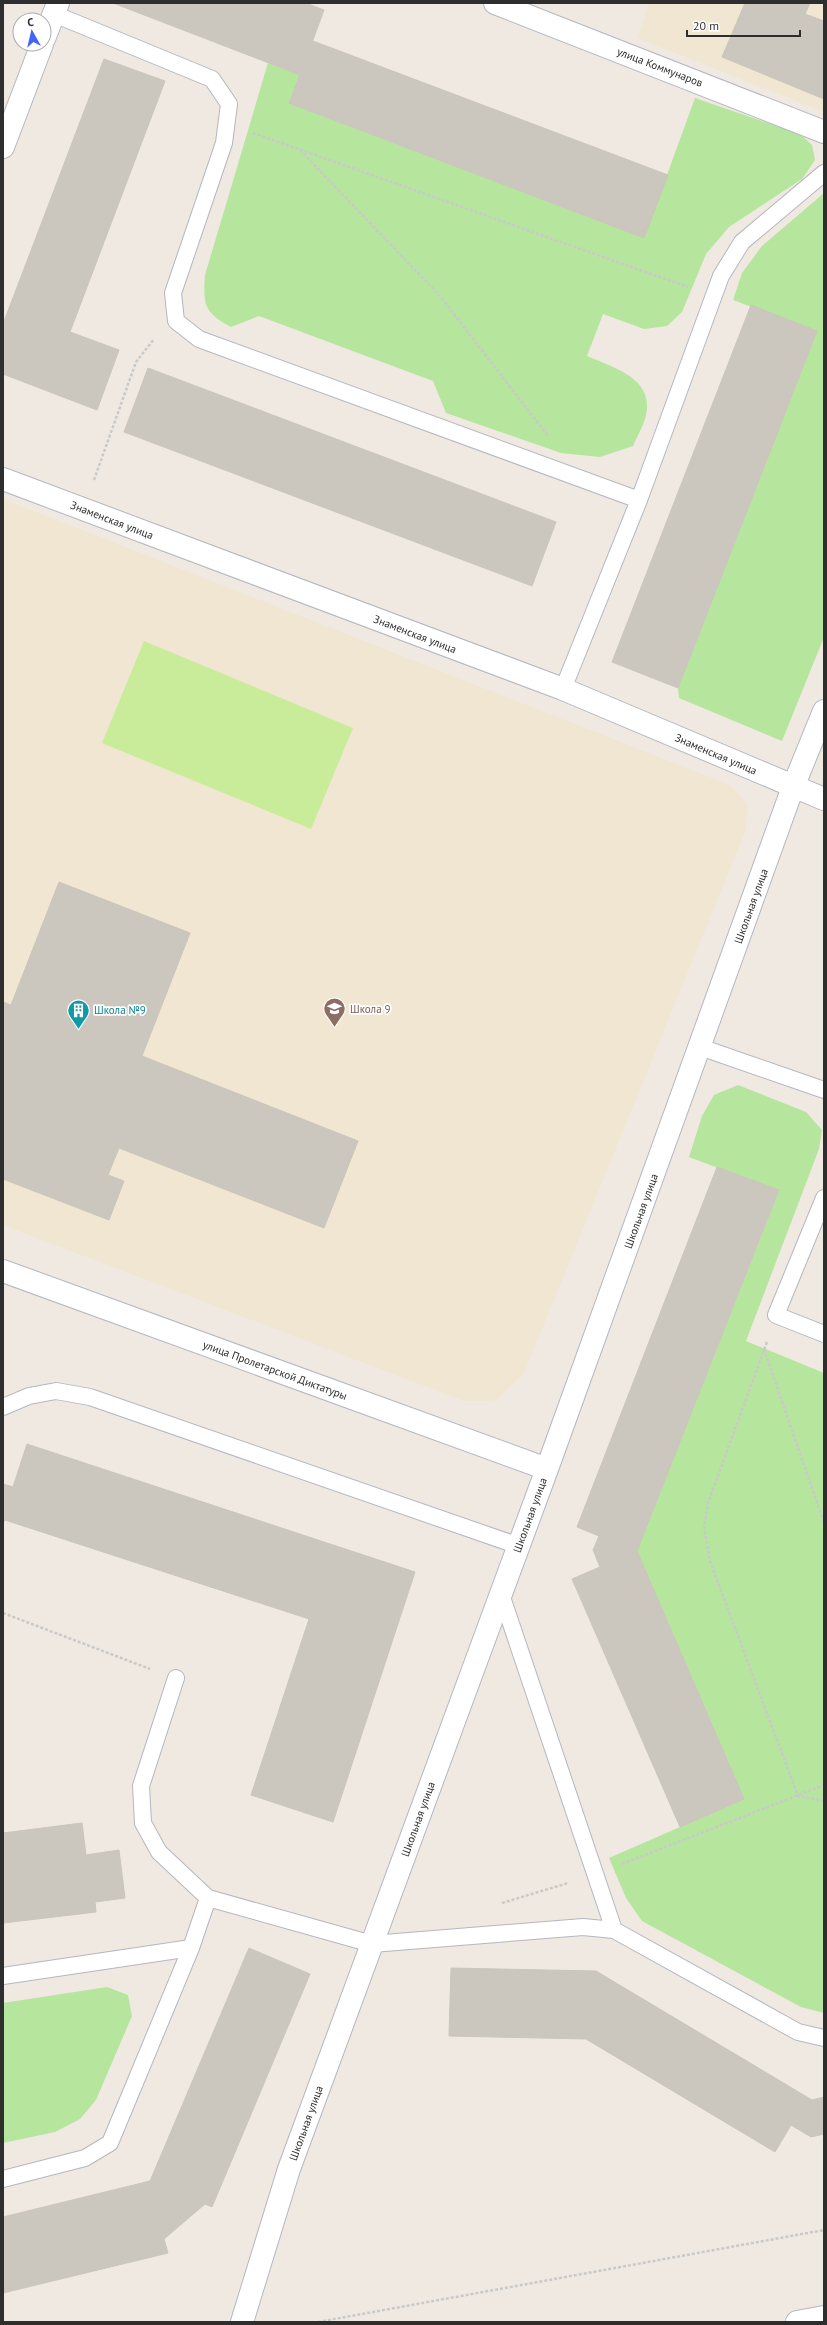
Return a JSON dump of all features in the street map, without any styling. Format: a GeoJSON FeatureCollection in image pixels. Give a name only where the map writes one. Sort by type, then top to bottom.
{"type":"FeatureCollection","features":[{"type":"Feature","properties":{"kind":"street","name":"улица Коммунаров"},"geometry":{"type":"LineString","coordinates":[[495,3],[824,132]]}},
{"type":"Feature","properties":{"kind":"street"},"geometry":{"type":"LineString","coordinates":[[52,18],[56,8]]}},
{"type":"Feature","properties":{"kind":"street"},"geometry":{"type":"LineString","coordinates":[[3,147],[39,52]]}},
{"type":"Feature","properties":{"kind":"street","name":"Знаменская улица"},"geometry":{"type":"LineString","coordinates":[[3,478],[563,689],[824,799]]}},
{"type":"Feature","properties":{"kind":"street","name":"Школьная улица"},"geometry":{"type":"LineString","coordinates":[[242,2322],[289,2169],[519,1546],[794,787],[824,711]]}},
{"type":"Feature","properties":{"kind":"street","name":"улица Пролетарской Диктатуры"},"geometry":{"type":"LineString","coordinates":[[3,1271],[547,1469]]}},
{"type":"Feature","properties":{"kind":"street"},"geometry":{"type":"LineString","coordinates":[[797,2322],[824,2317]]}},
{"type":"Feature","properties":{"kind":"lane"},"geometry":{"type":"LineString","coordinates":[[56,8],[212,79],[229,104],[224,143],[173,292],[176,321],[199,339],[639,500]]}},
{"type":"Feature","properties":{"kind":"lane"},"geometry":{"type":"LineString","coordinates":[[563,689],[639,500],[721,276],[742,242],[824,173]]}},
{"type":"Feature","properties":{"kind":"lane"},"geometry":{"type":"LineString","coordinates":[[700,1047],[824,1090]]}},
{"type":"Feature","properties":{"kind":"lane"},"geometry":{"type":"LineString","coordinates":[[824,1198],[776,1316],[824,1334]]}},
{"type":"Feature","properties":{"kind":"lane"},"geometry":{"type":"LineString","coordinates":[[3,1407],[29,1396],[56,1391],[90,1397],[519,1546]]}},
{"type":"Feature","properties":{"kind":"lane"},"geometry":{"type":"LineString","coordinates":[[501,1594],[614,1930]]}},
{"type":"Feature","properties":{"kind":"lane"},"geometry":{"type":"LineString","coordinates":[[176,1678],[141,1786],[143,1823],[159,1852],[208,1898],[372,1944],[583,1927],[614,1930],[798,2032],[824,2038]]}},
{"type":"Feature","properties":{"kind":"lane"},"geometry":{"type":"LineString","coordinates":[[3,2179],[86,2158],[110,2143],[191,1948],[208,1898]]}},
{"type":"Feature","properties":{"kind":"lane"},"geometry":{"type":"LineString","coordinates":[[3,1976],[191,1948]]}},
{"type":"Feature","properties":{"kind":"path"},"geometry":{"type":"LineString","coordinates":[[226,124],[714,296]]}},
{"type":"Feature","properties":{"kind":"path"},"geometry":{"type":"LineString","coordinates":[[299,150],[440,296],[552,440]]}},
{"type":"Feature","properties":{"kind":"path"},"geometry":{"type":"LineString","coordinates":[[84,509],[136,362],[151,341],[176,321]]}},
{"type":"Feature","properties":{"kind":"path"},"geometry":{"type":"LineString","coordinates":[[776,1316],[708,1503],[704,1528],[710,1561],[798,1796],[824,1801]]}},
{"type":"Feature","properties":{"kind":"path"},"geometry":{"type":"LineString","coordinates":[[764,1348],[824,1523]]}},
{"type":"Feature","properties":{"kind":"path"},"geometry":{"type":"LineString","coordinates":[[3,1613],[176,1678]]}},
{"type":"Feature","properties":{"kind":"path"},"geometry":{"type":"LineString","coordinates":[[318,2322],[824,2230]]}},
{"type":"Feature","properties":{"kind":"shaded area"},"geometry":{"type":"Polygon","coordinates":[[[649,3],[824,3],[824,112],[638,38],[649,3]]]}},
{"type":"Feature","properties":{"kind":"shaded area","name":"Школа 9"},"geometry":{"type":"Polygon","coordinates":[[[3,499],[730,785],[748,805],[745,832],[524,1373],[495,1401],[464,1401],[3,1225],[3,499]]]}},
{"type":"Feature","properties":{"kind":"green space"},"geometry":{"type":"Polygon","coordinates":[[[268,63],[300,75],[289,103],[644,238],[695,98],[800,134],[812,145],[815,160],[802,179],[729,227],[706,254],[682,312],[667,326],[644,329],[603,314],[587,356],[620,370],[638,383],[644,392],[647,402],[645,419],[633,446],[600,457],[561,453],[446,413],[433,381],[259,316],[231,327],[210,312],[205,301],[204,294],[205,275],[268,63]]]}},
{"type":"Feature","properties":{"kind":"green space"},"geometry":{"type":"Polygon","coordinates":[[[824,193],[824,637],[782,741],[679,698],[678,688],[817,331],[733,300],[742,273],[762,246],[824,193]]]}},
{"type":"Feature","properties":{"kind":"green space"},"geometry":{"type":"Polygon","coordinates":[[[144,641],[353,728],[311,829],[102,743],[144,641]]]}},
{"type":"Feature","properties":{"kind":"green space"},"geometry":{"type":"Polygon","coordinates":[[[738,1085],[806,1112],[822,1130],[819,1149],[746,1341],[824,1373],[824,2013],[801,2007],[642,1921],[626,1898],[609,1858],[744,1799],[637,1551],[779,1191],[689,1157],[702,1116],[714,1095],[738,1085]]]}},
{"type":"Feature","properties":{"kind":"green space"},"geometry":{"type":"Polygon","coordinates":[[[107,1987],[128,1995],[132,2016],[96,2100],[80,2119],[55,2132],[3,2143],[3,2003],[107,1987]]]}},
{"type":"Feature","properties":{"kind":"building"},"geometry":{"type":"Polygon","coordinates":[[[113,3],[306,3],[324,10],[300,75],[113,3]]]}},
{"type":"Feature","properties":{"kind":"building"},"geometry":{"type":"Polygon","coordinates":[[[745,3],[810,3],[805,14],[824,21],[824,99],[722,57],[745,3]]]}},
{"type":"Feature","properties":{"kind":"building"},"geometry":{"type":"Polygon","coordinates":[[[313,41],[668,175],[644,238],[289,103],[313,41]]]}},
{"type":"Feature","properties":{"kind":"building"},"geometry":{"type":"Polygon","coordinates":[[[104,59],[165,81],[70,332],[119,350],[97,410],[3,374],[3,324],[104,59]]]}},
{"type":"Feature","properties":{"kind":"building"},"geometry":{"type":"Polygon","coordinates":[[[751,305],[817,331],[678,688],[612,662],[751,305]]]}},
{"type":"Feature","properties":{"kind":"building"},"geometry":{"type":"Polygon","coordinates":[[[148,368],[556,522],[532,586],[124,432],[148,368]]]}},
{"type":"Feature","properties":{"kind":"building","name":"Школа №9"},"geometry":{"type":"Polygon","coordinates":[[[59,882],[190,933],[142,1056],[358,1141],[324,1228],[119,1148],[108,1175],[124,1181],[109,1220],[3,1179],[3,1002],[11,1005],[59,882]]]}},
{"type":"Feature","properties":{"kind":"building"},"geometry":{"type":"Polygon","coordinates":[[[717,1167],[779,1190],[637,1551],[744,1799],[680,1827],[572,1579],[600,1567],[593,1550],[599,1536],[577,1527],[717,1167]]]}},
{"type":"Feature","properties":{"kind":"building"},"geometry":{"type":"Polygon","coordinates":[[[27,1444],[415,1572],[333,1822],[251,1795],[309,1619],[5,1520],[3,1523],[3,1484],[13,1487],[27,1444]]]}},
{"type":"Feature","properties":{"kind":"building"},"geometry":{"type":"Polygon","coordinates":[[[82,1823],[86,1855],[119,1850],[125,1898],[95,1902],[96,1912],[3,1923],[3,1833],[82,1823]]]}},
{"type":"Feature","properties":{"kind":"building"},"geometry":{"type":"Polygon","coordinates":[[[249,1948],[310,1974],[212,2207],[205,2204],[164,2239],[168,2253],[3,2293],[3,2217],[150,2181],[249,1948]]]}},
{"type":"Feature","properties":{"kind":"building"},"geometry":{"type":"Polygon","coordinates":[[[451,1968],[596,1971],[812,2100],[824,2097],[824,2134],[811,2137],[791,2125],[775,2152],[586,2039],[449,2036],[451,1968]]]}},
{"type":"Feature","properties":{"kind":"place","name":"Школа 9"},"geometry":{"type":"Point","coordinates":[334,1028]}},
{"type":"Feature","properties":{"kind":"place","name":"Школа №9"},"geometry":{"type":"Point","coordinates":[78,1030]}}]}
